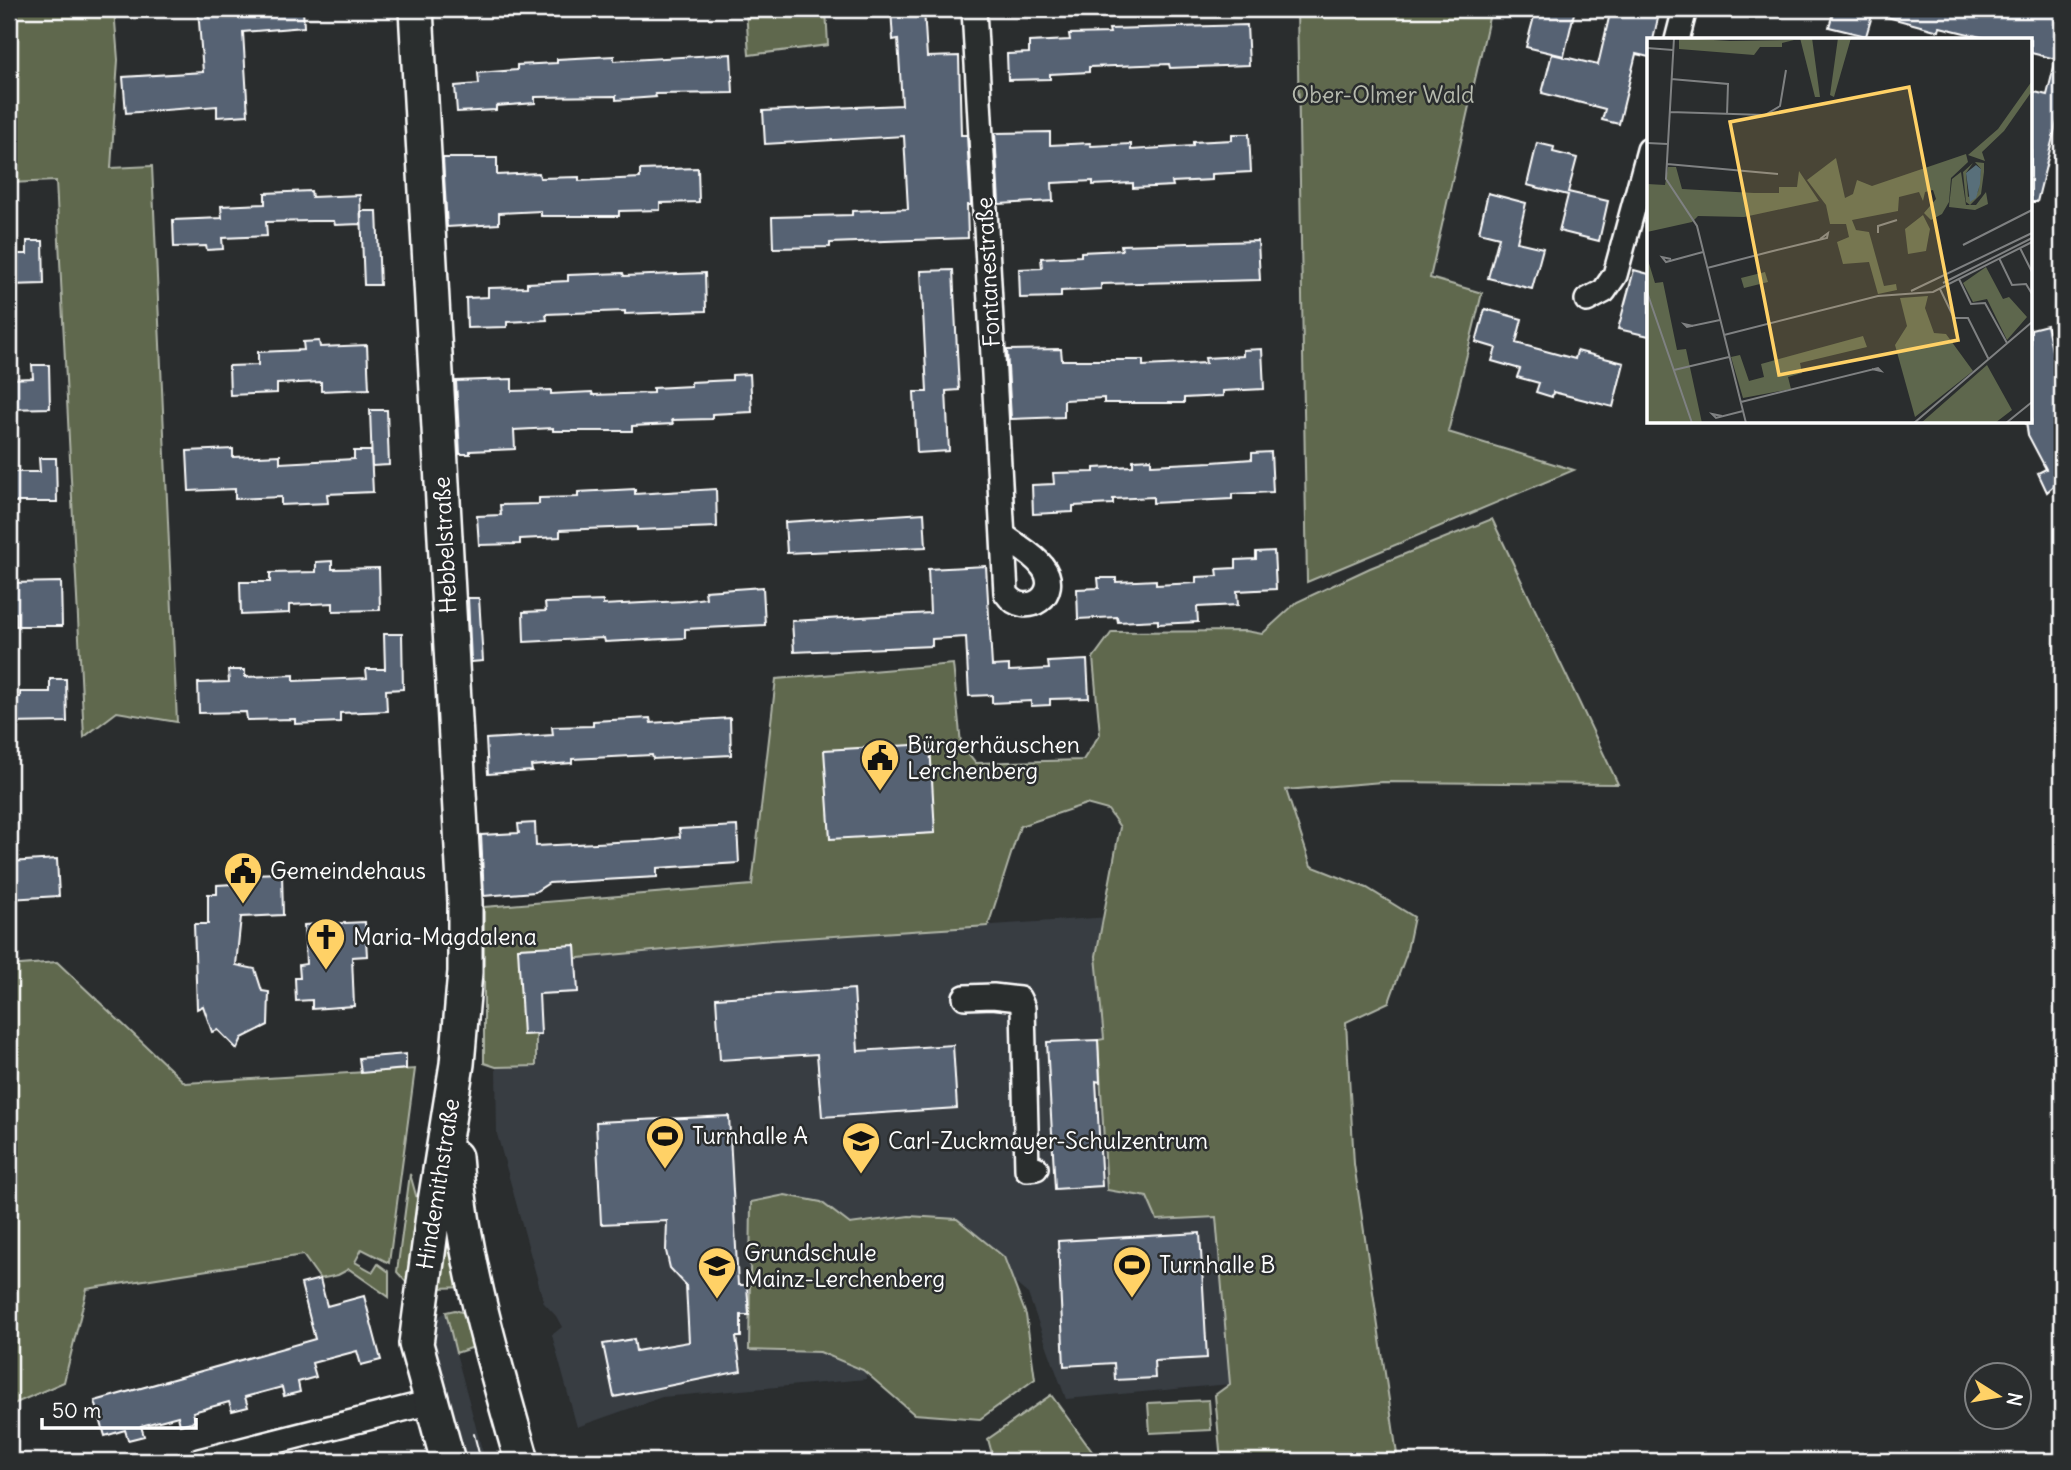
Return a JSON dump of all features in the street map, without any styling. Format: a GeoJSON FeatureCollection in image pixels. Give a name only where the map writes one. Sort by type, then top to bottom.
{"type":"FeatureCollection","features":[{"type":"Feature","properties":{"kind":"street","name":"Hebbelstraße"},"geometry":{"type":"LineString","coordinates":[[416,9],[465,902],[465,972],[454,1081]]}},
{"type":"Feature","properties":{"kind":"street","name":"Fontanestraße"},"geometry":{"type":"LineString","coordinates":[[974,9],[1003,535]]}},
{"type":"Feature","properties":{"kind":"street"},"geometry":{"type":"LineString","coordinates":[[1678,38],[1685,9]]}},
{"type":"Feature","properties":{"kind":"street"},"geometry":{"type":"LineString","coordinates":[[1587,300],[1604,291],[1615,275],[1647,157]]}},
{"type":"Feature","properties":{"kind":"street"},"geometry":{"type":"LineString","coordinates":[[965,997],[1019,999],[1023,1008],[1027,1169],[1036,1168]]}},
{"type":"Feature","properties":{"kind":"street","name":"Hindemithstraße"},"geometry":{"type":"LineString","coordinates":[[454,1081],[454,1151],[459,1205],[470,1269],[522,1461]]}},
{"type":"Feature","properties":{"kind":"street","name":"Hindemithstraße"},"geometry":{"type":"LineString","coordinates":[[448,1461],[416,1344],[454,1081]]}},
{"type":"Feature","properties":{"kind":"street"},"geometry":{"type":"LineString","coordinates":[[419,1313],[448,1298],[466,1301],[481,1309]]}},
{"type":"Feature","properties":{"kind":"street"},"geometry":{"type":"LineString","coordinates":[[199,1461],[431,1402]]}},
{"type":"Feature","properties":{"kind":"shaded area","name":"Carl-Zuckmayer-Schulzentrum"},"geometry":{"type":"Polygon","coordinates":[[[1139,915],[1216,1217],[1230,1384],[1066,1399],[1028,1294],[944,1224],[853,1231],[866,1379],[662,1397],[577,1427],[552,1335],[562,1327],[544,1303],[497,1134],[496,1067],[523,1035],[518,948],[772,940],[1139,915]]]}},
{"type":"Feature","properties":{"kind":"shaded area"},"geometry":{"type":"Polygon","coordinates":[[[446,1312],[485,1461],[468,1461],[430,1330],[436,1318],[446,1312]]]}},
{"type":"Feature","properties":{"kind":"green space"},"geometry":{"type":"Polygon","coordinates":[[[9,9],[114,9],[118,60],[111,168],[152,166],[177,722],[117,712],[84,737],[56,181],[9,183],[9,9]]]}},
{"type":"Feature","properties":{"kind":"green space"},"geometry":{"type":"Polygon","coordinates":[[[746,9],[826,9],[828,45],[749,55],[746,9]]]}},
{"type":"Feature","properties":{"kind":"green space","name":"Ober-Olmer Wald"},"geometry":{"type":"Polygon","coordinates":[[[1297,9],[1491,9],[1430,278],[1482,293],[1448,432],[1574,470],[1307,582],[1297,9]]]}},
{"type":"Feature","properties":{"kind":"green space"},"geometry":{"type":"Polygon","coordinates":[[[1492,519],[1618,784],[1382,782],[1286,790],[1311,866],[1367,888],[1414,917],[1406,955],[1389,1002],[1346,1022],[1354,1164],[1398,1461],[1221,1461],[1215,1395],[1230,1384],[1216,1217],[1157,1220],[1147,1197],[1107,1190],[1098,1040],[1104,1039],[1096,956],[1120,827],[1108,810],[1086,804],[1020,826],[988,926],[772,940],[536,962],[536,1066],[496,1067],[484,1063],[484,907],[752,885],[776,679],[953,664],[961,744],[976,763],[1083,760],[1100,734],[1093,658],[1112,632],[1246,631],[1262,634],[1297,602],[1370,568],[1492,519]]]}},
{"type":"Feature","properties":{"kind":"green space"},"geometry":{"type":"Polygon","coordinates":[[[57,962],[185,1083],[415,1069],[389,1263],[362,1249],[355,1262],[373,1272],[378,1264],[389,1272],[389,1297],[349,1269],[320,1279],[303,1255],[87,1289],[64,1382],[9,1406],[9,966],[57,962]]]}},
{"type":"Feature","properties":{"kind":"green space"},"geometry":{"type":"Polygon","coordinates":[[[410,1174],[423,1220],[413,1290],[397,1272],[410,1174]]]}},
{"type":"Feature","properties":{"kind":"green space"},"geometry":{"type":"Polygon","coordinates":[[[785,1195],[821,1202],[850,1224],[909,1216],[957,1219],[1004,1257],[1026,1315],[1035,1379],[980,1419],[914,1414],[863,1370],[820,1352],[749,1350],[751,1202],[785,1195]]]}},
{"type":"Feature","properties":{"kind":"green space"},"geometry":{"type":"Polygon","coordinates":[[[445,1202],[465,1287],[439,1288],[445,1202]]]}},
{"type":"Feature","properties":{"kind":"green space"},"geometry":{"type":"Polygon","coordinates":[[[455,1310],[465,1313],[474,1347],[456,1353],[446,1312],[455,1310]]]}},
{"type":"Feature","properties":{"kind":"green space"},"geometry":{"type":"Polygon","coordinates":[[[1051,1395],[1099,1461],[994,1461],[988,1439],[1051,1395]]]}},
{"type":"Feature","properties":{"kind":"green space"},"geometry":{"type":"Polygon","coordinates":[[[1209,1400],[1211,1430],[1150,1433],[1148,1403],[1209,1400]]]}},
{"type":"Feature","properties":{"kind":"building"},"geometry":{"type":"Polygon","coordinates":[[[198,9],[303,9],[304,27],[243,32],[248,115],[217,117],[217,106],[126,113],[123,77],[203,72],[198,9]]]}},
{"type":"Feature","properties":{"kind":"building"},"geometry":{"type":"Polygon","coordinates":[[[891,9],[924,9],[927,57],[959,56],[961,135],[967,135],[971,205],[967,205],[968,238],[773,248],[772,217],[852,215],[852,211],[908,209],[904,136],[765,144],[763,111],[902,105],[898,39],[893,40],[891,9]]]}},
{"type":"Feature","properties":{"kind":"building"},"geometry":{"type":"Polygon","coordinates":[[[1536,9],[1575,9],[1564,56],[1526,47],[1536,9]]]}},
{"type":"Feature","properties":{"kind":"building"},"geometry":{"type":"Polygon","coordinates":[[[1611,9],[1638,9],[1659,14],[1653,38],[1647,38],[1647,57],[1636,54],[1619,124],[1602,120],[1605,109],[1542,93],[1552,54],[1598,65],[1611,9]]]}},
{"type":"Feature","properties":{"kind":"building"},"geometry":{"type":"Polygon","coordinates":[[[1834,9],[1874,9],[1866,36],[1829,27],[1834,9]]]}},
{"type":"Feature","properties":{"kind":"building"},"geometry":{"type":"Polygon","coordinates":[[[1876,9],[2032,9],[2062,17],[2062,101],[2037,202],[2032,202],[2032,91],[2047,95],[2056,59],[2032,53],[2032,38],[1985,38],[1940,27],[1939,31],[1876,14],[1876,9]]]}},
{"type":"Feature","properties":{"kind":"building"},"geometry":{"type":"Polygon","coordinates":[[[1247,25],[1249,65],[1089,67],[1089,72],[1050,74],[1050,79],[1008,80],[1007,54],[1029,53],[1029,42],[1070,40],[1069,34],[1110,33],[1109,29],[1247,25]]]}},
{"type":"Feature","properties":{"kind":"building"},"geometry":{"type":"Polygon","coordinates":[[[731,54],[733,93],[655,94],[656,97],[616,100],[616,96],[535,97],[535,103],[496,106],[496,110],[457,112],[455,86],[479,84],[478,73],[517,70],[517,65],[557,63],[557,59],[614,56],[614,61],[731,54]]]}},
{"type":"Feature","properties":{"kind":"building"},"geometry":{"type":"Polygon","coordinates":[[[1050,132],[1050,145],[1131,144],[1131,150],[1193,146],[1193,142],[1232,140],[1232,134],[1249,134],[1251,172],[1212,174],[1212,180],[1172,182],[1173,186],[1133,188],[1133,183],[1093,185],[1093,181],[1052,183],[1053,201],[999,204],[995,133],[1050,132]]]}},
{"type":"Feature","properties":{"kind":"building"},"geometry":{"type":"Polygon","coordinates":[[[1537,143],[1554,147],[1553,152],[1577,158],[1568,192],[1608,201],[1599,241],[1559,231],[1568,195],[1527,185],[1537,143]]]}},
{"type":"Feature","properties":{"kind":"building"},"geometry":{"type":"Polygon","coordinates":[[[443,158],[497,158],[497,175],[539,173],[540,178],[579,177],[579,181],[640,178],[640,170],[698,168],[699,202],[660,203],[660,210],[619,211],[619,216],[541,216],[541,211],[499,213],[499,224],[447,227],[443,158]]]}},
{"type":"Feature","properties":{"kind":"building"},"geometry":{"type":"Polygon","coordinates":[[[311,191],[312,197],[360,195],[361,224],[335,225],[334,221],[266,222],[267,236],[222,238],[223,249],[207,250],[206,246],[174,247],[173,220],[222,218],[221,206],[265,204],[265,193],[311,191]]]}},
{"type":"Feature","properties":{"kind":"building"},"geometry":{"type":"Polygon","coordinates":[[[1488,193],[1526,203],[1517,242],[1543,248],[1532,289],[1488,278],[1499,237],[1479,232],[1488,193]]]}},
{"type":"Feature","properties":{"kind":"building"},"geometry":{"type":"Polygon","coordinates":[[[361,211],[377,211],[380,285],[364,285],[361,211]]]}},
{"type":"Feature","properties":{"kind":"building"},"geometry":{"type":"Polygon","coordinates":[[[27,241],[43,241],[44,284],[9,285],[9,254],[27,254],[27,241]]]}},
{"type":"Feature","properties":{"kind":"building"},"geometry":{"type":"Polygon","coordinates":[[[1258,241],[1260,280],[1101,284],[1101,289],[1061,291],[1061,297],[1020,298],[1019,269],[1042,268],[1041,258],[1122,250],[1121,245],[1258,241]]]}},
{"type":"Feature","properties":{"kind":"building"},"geometry":{"type":"Polygon","coordinates":[[[953,270],[959,390],[946,391],[949,451],[917,453],[914,392],[927,392],[921,271],[953,270]]]}},
{"type":"Feature","properties":{"kind":"building"},"geometry":{"type":"Polygon","coordinates":[[[1634,270],[1647,273],[1647,336],[1618,329],[1634,270]]]}},
{"type":"Feature","properties":{"kind":"building"},"geometry":{"type":"Polygon","coordinates":[[[623,273],[624,276],[705,273],[706,311],[546,314],[547,320],[507,322],[507,327],[467,328],[466,298],[488,297],[488,288],[527,287],[527,283],[568,281],[568,275],[623,273]]]}},
{"type":"Feature","properties":{"kind":"building"},"geometry":{"type":"Polygon","coordinates":[[[1485,309],[1522,319],[1516,343],[1575,359],[1577,351],[1624,363],[1613,407],[1553,392],[1552,397],[1536,392],[1539,383],[1517,377],[1520,369],[1492,361],[1496,348],[1476,342],[1485,309]]]}},
{"type":"Feature","properties":{"kind":"building"},"geometry":{"type":"Polygon","coordinates":[[[2047,325],[2062,402],[2062,494],[2056,484],[2047,492],[2038,473],[2046,469],[2028,435],[2026,424],[2032,424],[2032,329],[2047,325]]]}},
{"type":"Feature","properties":{"kind":"building"},"geometry":{"type":"Polygon","coordinates":[[[319,341],[320,347],[367,345],[369,389],[321,391],[321,382],[277,384],[277,393],[230,395],[229,366],[258,365],[258,352],[304,350],[303,342],[319,341]]]}},
{"type":"Feature","properties":{"kind":"building"},"geometry":{"type":"Polygon","coordinates":[[[1061,349],[1062,360],[1143,360],[1143,366],[1206,363],[1205,358],[1243,356],[1243,350],[1262,349],[1264,389],[1223,391],[1223,396],[1184,398],[1184,403],[1104,403],[1104,398],[1064,400],[1064,417],[1011,419],[1007,350],[1061,349]]]}},
{"type":"Feature","properties":{"kind":"building"},"geometry":{"type":"Polygon","coordinates":[[[32,365],[49,365],[50,408],[9,409],[9,379],[33,378],[32,365]]]}},
{"type":"Feature","properties":{"kind":"building"},"geometry":{"type":"Polygon","coordinates":[[[750,374],[752,412],[712,414],[712,419],[672,420],[673,424],[632,426],[632,431],[553,431],[553,428],[514,430],[515,449],[460,454],[456,381],[512,379],[512,391],[551,390],[551,394],[592,392],[593,395],[653,393],[653,388],[691,386],[691,382],[732,380],[732,375],[750,374]]]}},
{"type":"Feature","properties":{"kind":"building"},"geometry":{"type":"Polygon","coordinates":[[[370,410],[387,410],[389,465],[372,466],[370,410]]]}},
{"type":"Feature","properties":{"kind":"building"},"geometry":{"type":"Polygon","coordinates":[[[233,449],[233,457],[280,455],[280,463],[354,459],[354,451],[371,451],[373,492],[327,494],[328,503],[281,505],[281,497],[235,499],[235,489],[189,491],[187,451],[233,449]]]}},
{"type":"Feature","properties":{"kind":"building"},"geometry":{"type":"Polygon","coordinates":[[[1271,452],[1273,492],[1232,494],[1232,499],[1153,503],[1153,497],[1113,499],[1113,504],[1073,506],[1073,512],[1033,514],[1032,485],[1054,484],[1053,473],[1094,472],[1094,468],[1133,466],[1133,460],[1151,459],[1151,465],[1212,462],[1252,459],[1252,453],[1271,452]]]}},
{"type":"Feature","properties":{"kind":"building"},"geometry":{"type":"Polygon","coordinates":[[[39,458],[56,458],[57,502],[9,502],[10,472],[40,472],[39,458]]]}},
{"type":"Feature","properties":{"kind":"building"},"geometry":{"type":"Polygon","coordinates":[[[635,489],[635,494],[716,489],[717,527],[560,530],[560,537],[520,539],[520,544],[479,545],[477,516],[501,515],[500,505],[539,504],[539,498],[578,497],[578,492],[635,489]]]}},
{"type":"Feature","properties":{"kind":"building"},"geometry":{"type":"Polygon","coordinates":[[[924,513],[926,547],[787,553],[785,522],[924,513]]]}},
{"type":"Feature","properties":{"kind":"building"},"geometry":{"type":"Polygon","coordinates":[[[1274,551],[1276,589],[1237,591],[1238,605],[1197,607],[1198,622],[1158,624],[1158,620],[1118,622],[1117,617],[1078,619],[1077,589],[1099,588],[1098,578],[1116,578],[1116,582],[1156,580],[1156,585],[1196,583],[1196,577],[1218,576],[1217,569],[1236,568],[1236,560],[1256,559],[1256,552],[1274,551]]]}},
{"type":"Feature","properties":{"kind":"building"},"geometry":{"type":"Polygon","coordinates":[[[332,561],[332,569],[379,568],[380,610],[333,611],[333,603],[289,605],[289,613],[241,615],[240,582],[270,582],[270,573],[316,572],[316,562],[332,561]]]}},
{"type":"Feature","properties":{"kind":"building"},"geometry":{"type":"Polygon","coordinates":[[[986,566],[992,666],[1009,665],[1009,671],[1049,669],[1048,662],[1087,660],[1089,698],[1050,699],[1050,705],[1031,706],[1031,701],[992,703],[992,695],[969,696],[966,637],[932,639],[932,646],[794,652],[792,621],[930,613],[928,569],[986,566]]]}},
{"type":"Feature","properties":{"kind":"building"},"geometry":{"type":"Polygon","coordinates":[[[61,582],[62,626],[16,626],[16,613],[9,613],[9,583],[61,582]]]}},
{"type":"Feature","properties":{"kind":"building"},"geometry":{"type":"Polygon","coordinates":[[[763,587],[765,625],[685,629],[685,638],[524,642],[523,612],[546,611],[545,603],[603,601],[603,605],[683,601],[706,598],[705,591],[763,587]]]}},
{"type":"Feature","properties":{"kind":"building"},"geometry":{"type":"Polygon","coordinates":[[[468,598],[479,598],[483,661],[471,662],[468,598]]]}},
{"type":"Feature","properties":{"kind":"building"},"geometry":{"type":"Polygon","coordinates":[[[384,634],[402,634],[403,689],[386,690],[387,711],[340,713],[340,722],[295,724],[295,719],[247,720],[246,712],[199,713],[198,683],[229,682],[228,670],[245,670],[245,677],[294,675],[294,681],[367,678],[366,669],[385,669],[384,634]]]}},
{"type":"Feature","properties":{"kind":"building"},"geometry":{"type":"Polygon","coordinates":[[[50,679],[66,679],[67,722],[9,723],[9,697],[20,697],[20,692],[50,692],[50,679]]]}},
{"type":"Feature","properties":{"kind":"building"},"geometry":{"type":"Polygon","coordinates":[[[650,718],[651,723],[730,718],[731,755],[572,759],[572,763],[531,766],[532,771],[488,774],[486,739],[553,735],[552,727],[593,726],[593,721],[650,718]]]}},
{"type":"Feature","properties":{"kind":"building","name":"Bürgerhäuschen Lerchenberg"},"geometry":{"type":"Polygon","coordinates":[[[930,744],[935,833],[830,839],[824,750],[930,744]]]}},
{"type":"Feature","properties":{"kind":"building"},"geometry":{"type":"Polygon","coordinates":[[[535,823],[536,846],[656,840],[680,837],[679,829],[737,826],[739,863],[657,868],[657,877],[549,883],[535,892],[484,896],[481,835],[519,833],[518,824],[535,823]]]}},
{"type":"Feature","properties":{"kind":"building"},"geometry":{"type":"Polygon","coordinates":[[[57,859],[59,896],[9,899],[9,862],[57,859]]]}},
{"type":"Feature","properties":{"kind":"building"},"geometry":{"type":"Polygon","coordinates":[[[282,873],[283,915],[241,917],[236,965],[255,969],[262,991],[269,992],[268,1025],[242,1038],[237,1049],[218,1030],[212,1032],[203,1006],[197,1009],[194,924],[208,924],[208,894],[217,894],[217,885],[250,883],[250,874],[282,873]]]}},
{"type":"Feature","properties":{"kind":"building","name":"Maria-Magdalena"},"geometry":{"type":"Polygon","coordinates":[[[365,922],[367,956],[352,957],[354,1006],[312,1009],[312,1000],[296,1001],[295,978],[300,978],[299,965],[306,964],[304,925],[365,922]]]}},
{"type":"Feature","properties":{"kind":"building"},"geometry":{"type":"Polygon","coordinates":[[[575,945],[578,992],[539,994],[541,1034],[523,1035],[518,948],[575,945]]]}},
{"type":"Feature","properties":{"kind":"building"},"geometry":{"type":"Polygon","coordinates":[[[854,989],[858,1051],[953,1045],[957,1108],[822,1117],[817,1054],[720,1060],[716,998],[854,989]]]}},
{"type":"Feature","properties":{"kind":"building"},"geometry":{"type":"Polygon","coordinates":[[[1098,1040],[1100,1082],[1096,1081],[1102,1186],[1055,1189],[1047,1042],[1098,1040]]]}},
{"type":"Feature","properties":{"kind":"building"},"geometry":{"type":"Polygon","coordinates":[[[406,1054],[406,1069],[361,1073],[359,1058],[406,1054]]]}},
{"type":"Feature","properties":{"kind":"building"},"geometry":{"type":"Polygon","coordinates":[[[729,1116],[738,1285],[747,1285],[749,1315],[741,1315],[741,1337],[736,1337],[741,1371],[614,1397],[603,1344],[634,1339],[636,1351],[689,1342],[686,1285],[670,1268],[666,1251],[667,1221],[601,1224],[596,1122],[729,1116]]]}},
{"type":"Feature","properties":{"kind":"building","name":"Turnhalle B"},"geometry":{"type":"Polygon","coordinates":[[[1200,1233],[1207,1358],[1154,1361],[1155,1378],[1115,1380],[1114,1363],[1064,1366],[1058,1241],[1200,1233]]]}},
{"type":"Feature","properties":{"kind":"building"},"geometry":{"type":"Polygon","coordinates":[[[320,1279],[327,1306],[364,1296],[381,1360],[361,1365],[357,1351],[312,1363],[316,1377],[298,1382],[300,1392],[284,1396],[282,1387],[245,1397],[248,1407],[232,1411],[229,1402],[193,1412],[195,1421],[180,1425],[178,1416],[141,1426],[144,1436],[128,1440],[125,1430],[105,1436],[95,1401],[315,1339],[301,1284],[320,1279]]]}},
{"type":"Feature","properties":{"kind":"tram line"},"geometry":{"type":"LineString","coordinates":[[474,1434],[481,1461]]}},
{"type":"Feature","properties":{"kind":"place","name":"Bürgerhäuschen Lerchenberg"},"geometry":{"type":"Point","coordinates":[880,792]}},
{"type":"Feature","properties":{"kind":"place","name":"Gemeindehaus"},"geometry":{"type":"Point","coordinates":[243,905]}},
{"type":"Feature","properties":{"kind":"place","name":"Maria-Magdalena"},"geometry":{"type":"Point","coordinates":[326,971]}},
{"type":"Feature","properties":{"kind":"place","name":"Turnhalle A"},"geometry":{"type":"Point","coordinates":[665,1170]}},
{"type":"Feature","properties":{"kind":"place","name":"Carl-Zuckmayer-Schulzentrum"},"geometry":{"type":"Point","coordinates":[861,1175]}},
{"type":"Feature","properties":{"kind":"place","name":"Turnhalle B"},"geometry":{"type":"Point","coordinates":[1132,1299]}},
{"type":"Feature","properties":{"kind":"place","name":"Grundschule Mainz-Lerchenberg"},"geometry":{"type":"Point","coordinates":[717,1300]}}]}
